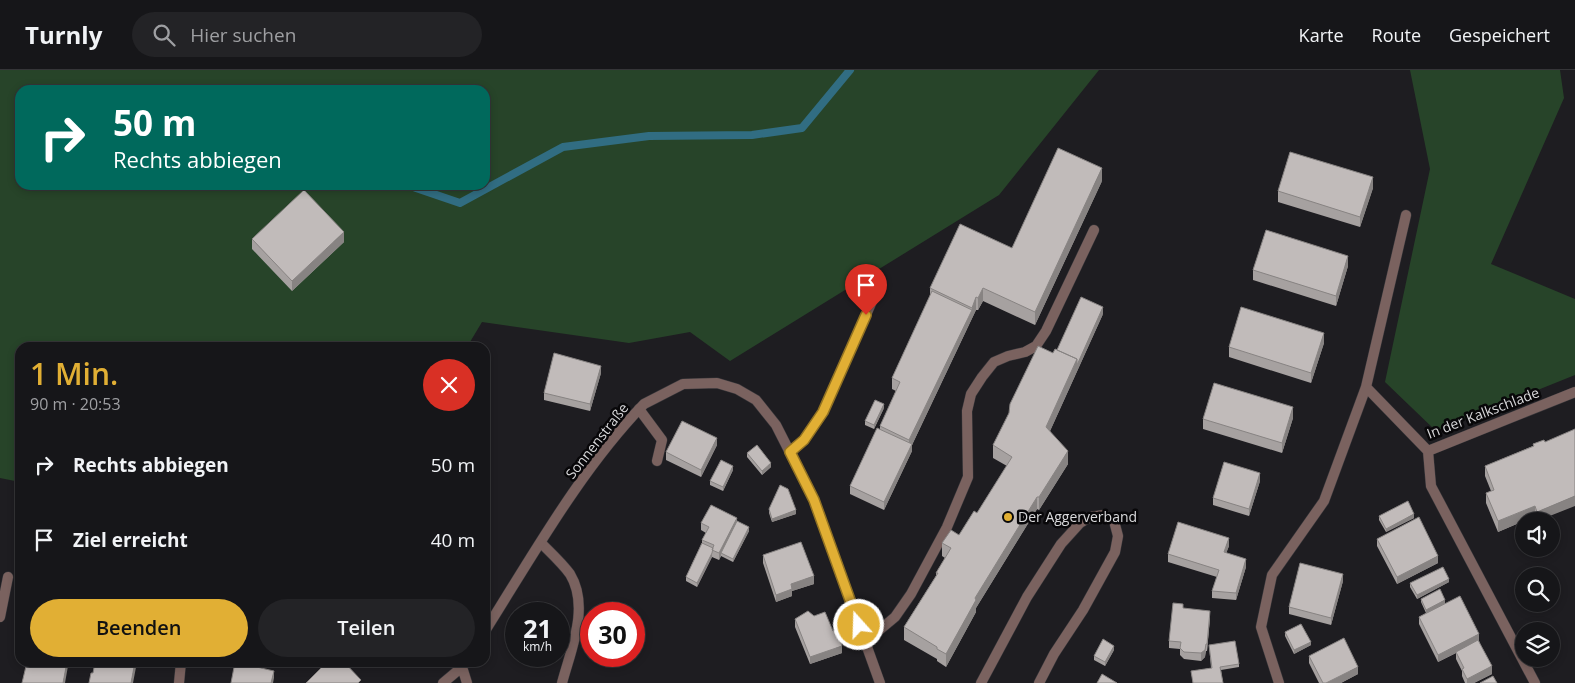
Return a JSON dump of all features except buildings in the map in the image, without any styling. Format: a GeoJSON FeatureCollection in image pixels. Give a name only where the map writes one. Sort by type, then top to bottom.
{"type":"FeatureCollection","features":[{"type":"Feature","properties":{"kind":"street"},"geometry":{"type":"LineString","coordinates":[[1279,683],[1261,627],[1272,575],[1324,502],[1366,387],[1406,215]]}},
{"type":"Feature","properties":{"kind":"street"},"geometry":{"type":"LineString","coordinates":[[865,642],[895,617],[911,594],[947,527],[968,477],[967,411],[971,394],[994,362],[1025,352],[1036,346],[1046,331],[1094,230]]}},
{"type":"Feature","properties":{"kind":"street"},"geometry":{"type":"LineString","coordinates":[[790,452],[804,440],[823,412],[873,299]]}},
{"type":"Feature","properties":{"kind":"street","name":"Sonnenstraße"},"geometry":{"type":"LineString","coordinates":[[490,623],[558,516],[614,437],[639,409],[644,404],[682,384],[717,383],[737,389],[756,400],[776,425],[814,500],[880,683]]}},
{"type":"Feature","properties":{"kind":"street","name":"In der Kalkschlade"},"geometry":{"type":"LineString","coordinates":[[1366,387],[1428,452],[1575,392]]}},
{"type":"Feature","properties":{"kind":"street"},"geometry":{"type":"LineString","coordinates":[[639,409],[662,440],[657,461]]}},
{"type":"Feature","properties":{"kind":"street"},"geometry":{"type":"LineString","coordinates":[[1428,452],[1431,486],[1535,683]]}},
{"type":"Feature","properties":{"kind":"street"},"geometry":{"type":"LineString","coordinates":[[981,683],[1027,597],[1061,544],[1080,522],[1090,517],[1104,516],[1114,521],[1118,536],[1115,552],[1083,610],[1054,654],[1039,683]]}},
{"type":"Feature","properties":{"kind":"street"},"geometry":{"type":"LineString","coordinates":[[541,543],[570,575],[580,605],[577,626],[562,683]]}},
{"type":"Feature","properties":{"kind":"street"},"geometry":{"type":"LineString","coordinates":[[0,616],[8,577]]}},
{"type":"Feature","properties":{"kind":"street"},"geometry":{"type":"LineString","coordinates":[[179,683],[181,667]]}},
{"type":"Feature","properties":{"kind":"street"},"geometry":{"type":"LineString","coordinates":[[443,683],[462,667]]}},
{"type":"Feature","properties":{"kind":"street"},"geometry":{"type":"LineString","coordinates":[[464,667],[467,683]]}},
{"type":"Feature","properties":{"kind":"green space"},"geometry":{"type":"Polygon","coordinates":[[[0,70],[1099,70],[999,195],[730,361],[690,332],[629,343],[482,322],[470,342],[15,342],[15,481],[0,478],[0,70]]]}},
{"type":"Feature","properties":{"kind":"green space"},"geometry":{"type":"Polygon","coordinates":[[[1410,70],[1560,70],[1564,98],[1491,264],[1575,299],[1575,375],[1436,431],[1385,382],[1430,169],[1410,70]]]}},
{"type":"Feature","properties":{"kind":"waterway"},"geometry":{"type":"LineString","coordinates":[[490,187],[563,147],[649,136],[752,135],[802,128],[850,70]]}},
{"type":"Feature","properties":{"kind":"waterway"},"geometry":{"type":"LineString","coordinates":[[422,190],[460,203],[484,190]]}},
{"type":"Feature","properties":{"kind":"place","name":"Der Aggerverband"},"geometry":{"type":"Point","coordinates":[1008,517]}},
{"type":"Feature","properties":{"kind":"route"},"geometry":{"type":"LineString","coordinates":[[859,625],[814,500],[790,452],[804,440],[823,412],[866,315]]}}]}
